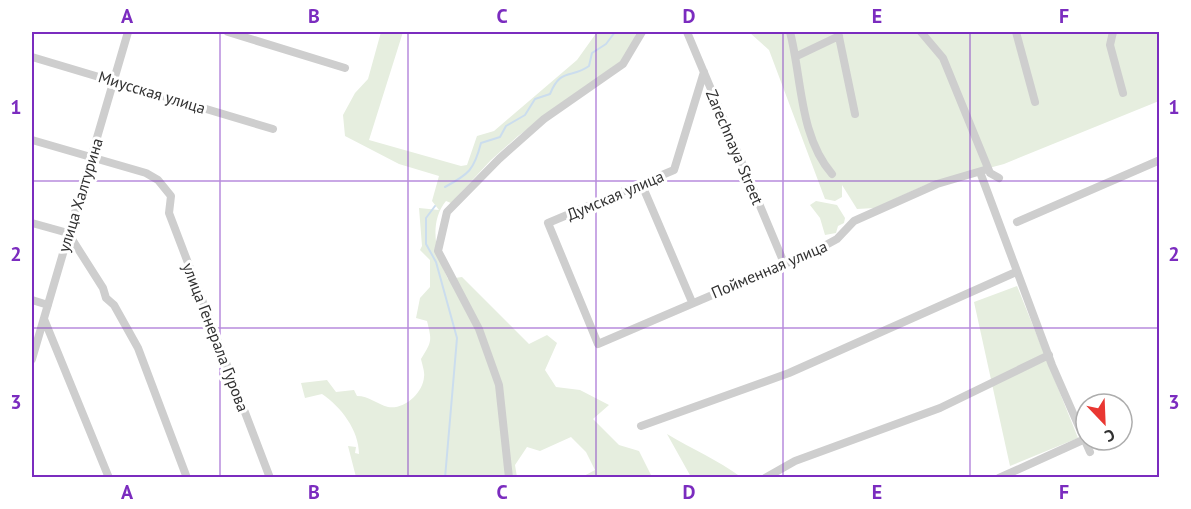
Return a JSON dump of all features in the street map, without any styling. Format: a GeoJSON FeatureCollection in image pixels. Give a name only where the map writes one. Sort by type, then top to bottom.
{"type":"FeatureCollection","features":[{"type":"Feature","properties":{"kind":"street","name":"улица Халтурина"},"geometry":{"type":"LineString","coordinates":[[32,359],[128,32]]}},
{"type":"Feature","properties":{"kind":"street"},"geometry":{"type":"LineString","coordinates":[[228,32],[345,68]]}},
{"type":"Feature","properties":{"kind":"street"},"geometry":{"type":"LineString","coordinates":[[508,477],[499,385],[479,329],[438,251],[447,212],[499,159],[544,119],[623,64],[642,32]]}},
{"type":"Feature","properties":{"kind":"street","name":"Zarechnaya Street"},"geometry":{"type":"LineString","coordinates":[[687,32],[784,263]]}},
{"type":"Feature","properties":{"kind":"street"},"geometry":{"type":"LineString","coordinates":[[790,32],[797,56],[801,100],[819,159],[832,174]]}},
{"type":"Feature","properties":{"kind":"street"},"geometry":{"type":"LineString","coordinates":[[921,32],[943,58],[984,170],[1017,272],[1048,356],[1074,414]]}},
{"type":"Feature","properties":{"kind":"street"},"geometry":{"type":"LineString","coordinates":[[1016,32],[1035,102]]}},
{"type":"Feature","properties":{"kind":"street"},"geometry":{"type":"LineString","coordinates":[[1113,32],[1110,45],[1123,93]]}},
{"type":"Feature","properties":{"kind":"street"},"geometry":{"type":"LineString","coordinates":[[797,56],[838,34],[855,114]]}},
{"type":"Feature","properties":{"kind":"street","name":"Миусская улица"},"geometry":{"type":"LineString","coordinates":[[32,57],[273,129]]}},
{"type":"Feature","properties":{"kind":"street","name":"Думская улица"},"geometry":{"type":"LineString","coordinates":[[598,344],[548,223],[674,170],[704,72]]}},
{"type":"Feature","properties":{"kind":"street"},"geometry":{"type":"LineString","coordinates":[[32,140],[91,158]]}},
{"type":"Feature","properties":{"kind":"street","name":"улица Генерала Гурова"},"geometry":{"type":"LineString","coordinates":[[91,158],[146,172],[158,180],[171,196],[168,213],[270,477]]}},
{"type":"Feature","properties":{"kind":"street"},"geometry":{"type":"LineString","coordinates":[[1017,222],[1160,160]]}},
{"type":"Feature","properties":{"kind":"street"},"geometry":{"type":"LineString","coordinates":[[984,170],[999,178]]}},
{"type":"Feature","properties":{"kind":"street","name":"Пойменная улица"},"geometry":{"type":"LineString","coordinates":[[598,344],[815,251],[837,239],[854,221],[937,184],[984,170]]}},
{"type":"Feature","properties":{"kind":"street"},"geometry":{"type":"LineString","coordinates":[[642,184],[692,302]]}},
{"type":"Feature","properties":{"kind":"street"},"geometry":{"type":"LineString","coordinates":[[32,223],[68,233],[103,288],[106,298],[114,305],[138,348],[187,477]]}},
{"type":"Feature","properties":{"kind":"street"},"geometry":{"type":"LineString","coordinates":[[641,426],[789,373],[1017,272]]}},
{"type":"Feature","properties":{"kind":"street"},"geometry":{"type":"LineString","coordinates":[[32,300],[48,304]]}},
{"type":"Feature","properties":{"kind":"street"},"geometry":{"type":"LineString","coordinates":[[44,319],[109,477]]}},
{"type":"Feature","properties":{"kind":"street"},"geometry":{"type":"LineString","coordinates":[[765,477],[795,460],[940,408],[1048,356]]}},
{"type":"Feature","properties":{"kind":"street"},"geometry":{"type":"LineString","coordinates":[[999,477],[1074,444]]}},
{"type":"Feature","properties":{"kind":"green space"},"geometry":{"type":"Polygon","coordinates":[[[381,32],[403,32],[369,140],[461,166],[467,165],[477,136],[494,131],[577,60],[597,32],[637,32],[621,61],[518,136],[491,160],[451,203],[446,201],[437,219],[436,239],[440,260],[448,279],[462,277],[529,344],[547,335],[557,343],[545,370],[556,387],[580,390],[609,405],[593,419],[619,445],[639,451],[652,477],[582,477],[595,470],[586,452],[571,437],[540,451],[527,447],[515,465],[517,477],[356,477],[348,446],[356,447],[355,453],[359,454],[358,445],[348,420],[336,405],[322,394],[305,398],[301,383],[327,380],[336,392],[354,390],[357,396],[394,407],[412,399],[423,383],[424,373],[421,359],[430,337],[427,321],[416,318],[420,298],[430,287],[430,260],[420,250],[422,246],[419,208],[439,210],[432,201],[439,176],[399,164],[345,136],[343,115],[355,93],[368,79],[381,32]]]}},
{"type":"Feature","properties":{"kind":"green space"},"geometry":{"type":"Polygon","coordinates":[[[749,32],[1159,32],[1159,101],[1004,164],[925,185],[875,208],[857,209],[842,185],[842,197],[835,201],[825,199],[769,50],[749,32]]]}},
{"type":"Feature","properties":{"kind":"green space"},"geometry":{"type":"Polygon","coordinates":[[[816,201],[837,205],[845,218],[844,223],[838,226],[836,233],[825,235],[820,218],[810,205],[816,201]]]}},
{"type":"Feature","properties":{"kind":"green space"},"geometry":{"type":"Polygon","coordinates":[[[1017,286],[1074,428],[1074,440],[1010,466],[974,302],[1017,286]]]}},
{"type":"Feature","properties":{"kind":"green space"},"geometry":{"type":"Polygon","coordinates":[[[667,434],[714,460],[741,477],[691,477],[667,434]]]}},
{"type":"Feature","properties":{"kind":"waterway"},"geometry":{"type":"LineString","coordinates":[[445,187],[469,170],[476,159],[481,143],[500,137],[506,126],[525,115],[535,99],[550,94],[562,77],[589,66],[592,53],[606,44],[615,32]]}},
{"type":"Feature","properties":{"kind":"waterway"},"geometry":{"type":"LineString","coordinates":[[435,206],[426,218],[426,244],[436,262],[457,338],[445,478]]}}]}
